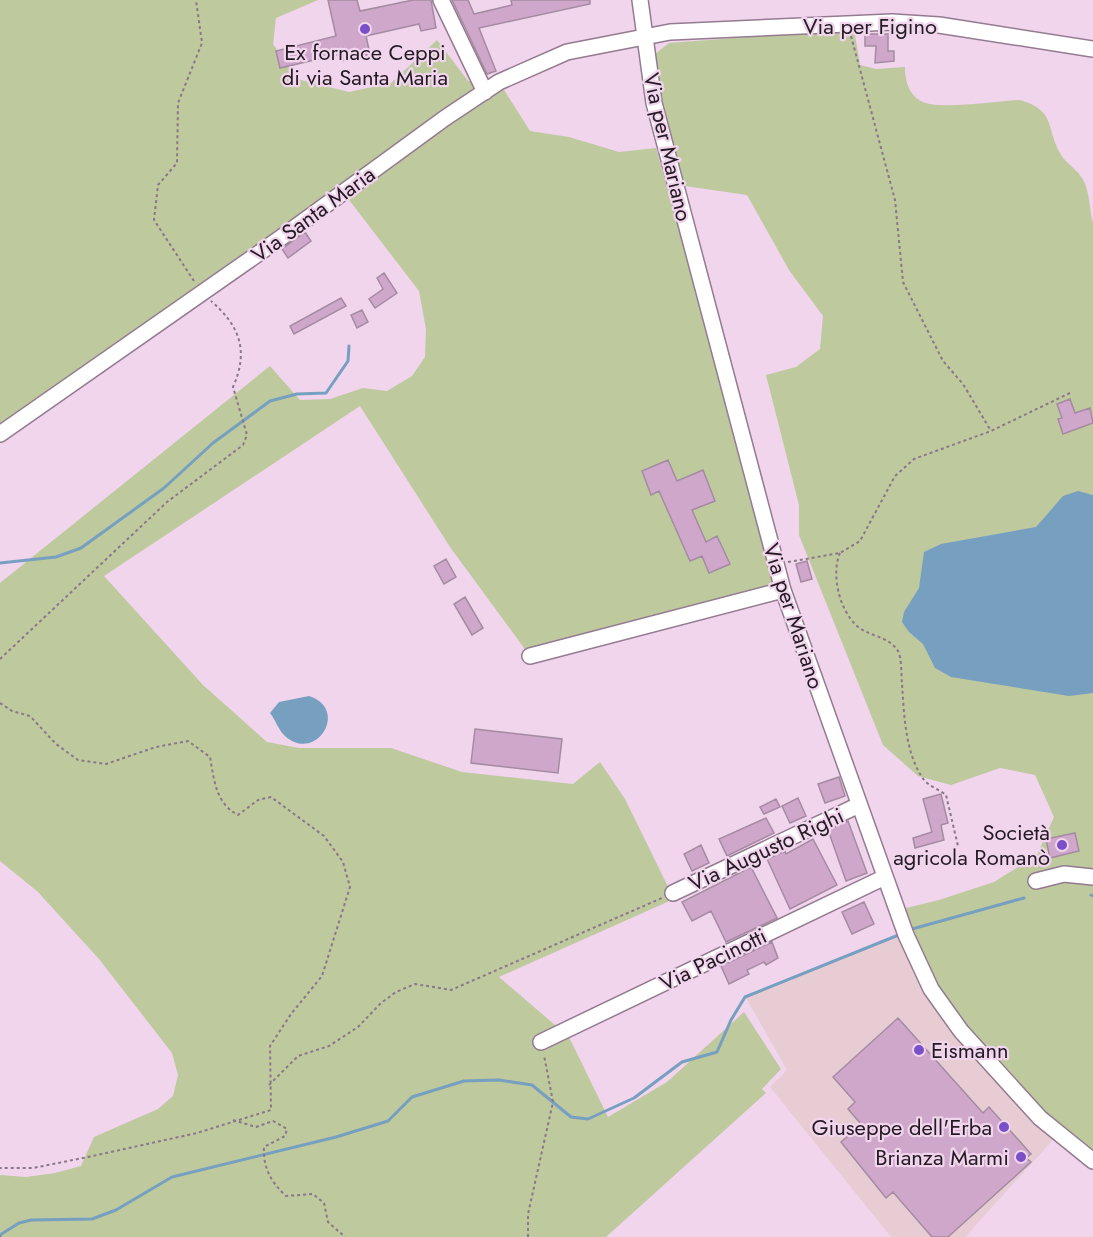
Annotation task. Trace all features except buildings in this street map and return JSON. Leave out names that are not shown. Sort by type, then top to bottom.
[{"type":"street","points":[[441,0],[485,92]]},
{"type":"street","name":"Via per Mariano","points":[[640,0],[654,103],[783,590],[906,935],[942,1006],[1040,1118],[1093,1161]]},
{"type":"street","name":"Via per Figino","points":[[645,37],[670,32],[849,23],[939,25],[1093,49]]},
{"type":"street","name":"Via Santa Maria","points":[[0,434],[202,294],[445,118],[499,82],[559,55],[645,37]]},
{"type":"street","points":[[530,656],[783,590]]},
{"type":"street","name":"Via Augusto Righi","points":[[673,893],[859,805]]},
{"type":"street","points":[[1036,880],[1065,874],[1093,877]]},
{"type":"street","name":"Via Pacinotti","points":[[541,1042],[885,877]]},
{"type":"path","points":[[0,659],[167,502],[243,445],[247,435],[233,387],[240,371],[242,348],[229,317],[202,294],[154,220],[158,185],[177,163],[178,103],[202,43],[196,0]]},
{"type":"path","points":[[849,23],[854,53],[895,200],[903,282],[932,342],[963,384],[991,431]]},
{"type":"path","points":[[777,564],[840,553],[860,541],[896,476],[914,459],[991,431],[1072,392]]},
{"type":"path","points":[[840,553],[835,565],[837,584],[856,626],[890,642],[899,653],[908,738],[915,764],[926,782],[946,795],[958,846]]},
{"type":"path","points":[[0,703],[12,711],[30,716],[56,744],[78,760],[106,764],[156,747],[188,741],[210,757],[216,787],[226,809],[238,815],[258,800],[271,797],[324,836],[343,862],[350,887],[322,976],[291,1014],[270,1046],[271,1110],[197,1133],[44,1166],[0,1168]]},
{"type":"path","points":[[269,1085],[298,1056],[329,1046],[348,1034],[396,992],[415,984],[451,990],[673,893]]},
{"type":"path","points":[[528,1237],[528,1214],[553,1102],[541,1042]]},
{"type":"path","points":[[233,1120],[255,1127],[273,1120],[287,1129],[285,1136],[264,1147],[264,1163],[275,1186],[286,1196],[313,1194],[324,1203],[328,1222],[345,1237]]},
{"type":"shaded area","points":[[901,935],[1022,1108],[1053,1140],[965,1237],[891,1237],[770,1087],[787,1070],[746,998]]},
{"type":"green space","points":[[0,0],[318,0],[276,18],[273,44],[297,79],[349,92],[391,83],[437,40],[468,81],[499,82],[530,131],[569,137],[619,152],[656,148],[779,591],[530,656],[450,547],[360,406],[104,576],[203,685],[267,742],[299,748],[391,748],[462,772],[573,784],[600,762],[625,799],[674,899],[499,977],[569,1037],[608,1117],[667,1082],[744,1012],[781,1069],[762,1089],[766,1093],[606,1237],[0,1237],[0,1175],[26,1177],[81,1166],[94,1137],[158,1109],[173,1096],[178,1075],[172,1053],[99,959],[38,892],[0,861],[0,583],[270,366],[300,400],[330,399],[363,388],[387,391],[412,376],[425,357],[426,329],[419,291],[343,192],[0,434]]},
{"type":"green space","points":[[854,29],[860,65],[876,69],[905,67],[909,88],[914,96],[923,102],[955,105],[1020,100],[1039,109],[1048,121],[1060,153],[1082,178],[1088,194],[1093,223],[1093,1155],[1041,1113],[945,1002],[902,909],[994,882],[1037,855],[1054,817],[1035,775],[1000,768],[951,785],[918,776],[883,745],[799,535],[799,505],[766,375],[796,367],[820,349],[823,316],[789,270],[747,195],[678,185],[658,105],[654,55],[669,43]]},
{"type":"water","points":[[1078,491],[1093,495],[1093,693],[1069,696],[951,677],[935,668],[923,644],[909,632],[902,622],[904,612],[919,588],[924,552],[941,544],[1036,527],[1063,496]]},
{"type":"water","points":[[309,696],[321,703],[327,712],[328,722],[317,739],[308,743],[297,743],[283,734],[270,713],[279,702]]},
{"type":"waterway","points":[[0,563],[56,557],[81,548],[164,488],[213,443],[270,401],[297,394],[326,393],[348,361],[349,346]]},
{"type":"waterway","points":[[912,929],[1024,898]]},
{"type":"waterway","points":[[0,1235],[19,1223],[31,1220],[92,1219],[116,1210],[172,1177],[336,1137],[388,1121],[412,1097],[464,1081],[499,1080],[532,1085],[571,1117],[588,1119],[634,1098],[682,1062],[717,1052],[731,1020],[745,997],[901,934]]},
{"type":"place","name":"Ex fornace Ceppi di via Santa Maria","points":[[365,29]]},
{"type":"place","name":"Società agricola Romanò","points":[[1062,845]]},
{"type":"place","name":"Eismann","points":[[919,1050]]},
{"type":"place","name":"Giuseppe dell'Erba","points":[[1004,1127]]},
{"type":"place","name":"Brianza Marmi","points":[[1021,1157]]}]
